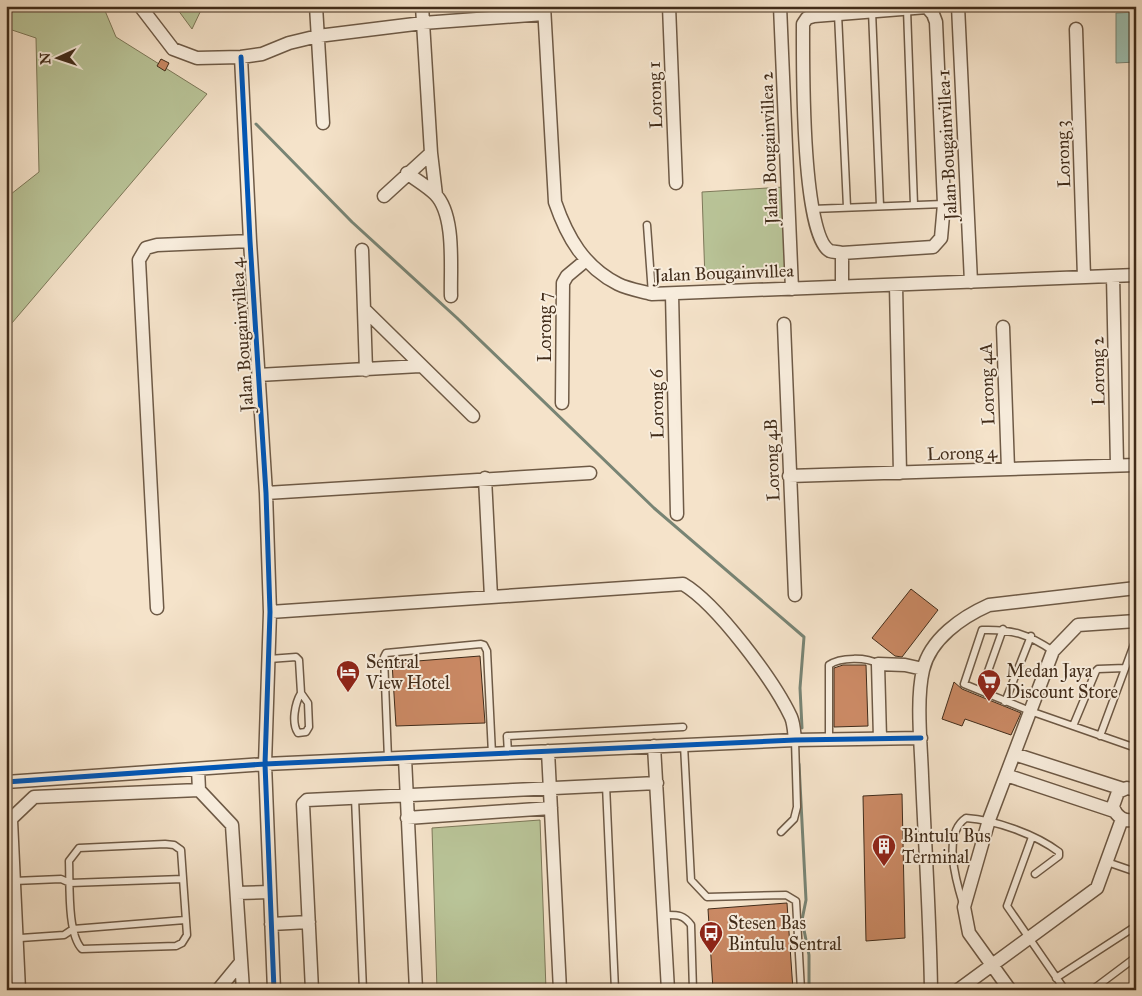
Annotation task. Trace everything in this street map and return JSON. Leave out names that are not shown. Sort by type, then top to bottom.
[{"type":"street","points":[[140,6],[173,49],[197,58],[242,57],[262,54],[289,43],[318,36],[544,10]]},
{"type":"street","points":[[316,6],[323,123]]},
{"type":"street","points":[[422,6],[431,153],[436,195]]},
{"type":"street","name":"Lorong 1","points":[[669,6],[676,183]]},
{"type":"street","name":"Jalan Bougainvillea 2","points":[[780,6],[792,289]]},
{"type":"street","name":"Jalan Bougainvillea 1","points":[[958,6],[971,282]]},
{"type":"street","points":[[926,7],[933,14],[936,22],[944,204],[941,238],[933,247],[830,251],[823,243],[811,209],[804,111],[803,24],[807,18],[814,16],[872,11],[926,7]]},
{"type":"street","name":"Jalan Bougainvillea","points":[[544,10],[555,202],[564,230],[585,261],[618,284],[652,294],[672,294],[1136,275]]},
{"type":"street","name":"Lorong 3","points":[[1076,29],[1084,277]]},
{"type":"street","name":"Jalan Bougainvillea 4","points":[[242,57],[250,241],[266,493],[270,612],[264,764],[274,990]]},
{"type":"street","points":[[940,104],[962,103]]},
{"type":"street","points":[[785,112],[804,111]]},
{"type":"street","points":[[384,196],[431,153]]},
{"type":"street","points":[[407,173],[436,195],[444,208],[448,223],[451,296]]},
{"type":"street","points":[[944,204],[967,203]]},
{"type":"street","points":[[788,210],[811,209]]},
{"type":"street","points":[[157,608],[139,260],[146,248],[157,244],[250,241]]},
{"type":"street","points":[[362,250],[366,370]]},
{"type":"street","points":[[842,252],[842,287]]},
{"type":"street","name":"Lorong 7","points":[[562,403],[563,283],[567,276],[585,261]]},
{"type":"street","name":"Lorong 2","points":[[1113,276],[1117,465]]},
{"type":"street","points":[[896,285],[900,473]]},
{"type":"street","name":"Lorong 6","points":[[672,294],[677,514]]},
{"type":"street","points":[[364,309],[473,416]]},
{"type":"street","name":"Lorong 4B","points":[[784,324],[795,595]]},
{"type":"street","name":"Lorong 4A","points":[[1003,327],[1008,469]]},
{"type":"street","points":[[258,375],[420,366]]},
{"type":"street","name":"Lorong 4","points":[[789,476],[1136,465]]},
{"type":"street","points":[[266,493],[484,478],[590,473]]},
{"type":"street","points":[[484,478],[491,597]]},
{"type":"street","points":[[270,612],[683,584],[696,592],[709,604],[762,670],[790,716],[795,740]]},
{"type":"street","points":[[931,990],[921,738],[923,669],[929,654],[946,632],[968,614],[989,605],[1136,588]]},
{"type":"street","points":[[1010,990],[969,933],[964,907],[989,820],[1053,651],[1078,625],[1136,621]]},
{"type":"street","points":[[880,738],[878,664],[905,665],[923,669]]},
{"type":"street","points":[[6,782],[264,764],[795,740],[921,738]]},
{"type":"street","points":[[654,746],[668,990]]},
{"type":"street","points":[[548,751],[560,990]]},
{"type":"street","points":[[1014,754],[1132,787]]},
{"type":"street","points":[[405,758],[416,990]]},
{"type":"street","points":[[198,769],[199,790],[232,825],[243,990]]},
{"type":"street","points":[[1006,775],[1118,815],[1136,819]]},
{"type":"street","points":[[312,990],[303,804],[307,800],[657,783]]},
{"type":"street","points":[[958,990],[1097,888],[1107,862],[1118,815],[1113,801],[1132,787]]},
{"type":"street","points":[[18,990],[11,939],[14,881],[11,820],[34,797],[199,790]]},
{"type":"street","points":[[408,818],[551,808]]},
{"type":"street","points":[[237,893],[270,892]]},
{"type":"street","points":[[271,924],[309,922]]},
{"type":"street","points":[[218,990],[241,962]]},
{"type":"lane","points":[[907,9],[914,205]]},
{"type":"lane","points":[[872,11],[880,206]]},
{"type":"lane","points":[[838,14],[847,208]]},
{"type":"lane","points":[[811,209],[944,204]]},
{"type":"lane","points":[[647,225],[652,294]]},
{"type":"lane","points":[[1053,651],[1031,636],[1003,629],[982,630],[964,684],[1005,702],[1136,748]]},
{"type":"lane","points":[[981,691],[1003,629]]},
{"type":"lane","points":[[1005,702],[1031,636]]},
{"type":"lane","points":[[1100,736],[1136,639]]},
{"type":"lane","points":[[388,759],[384,657],[386,653],[480,644],[484,645],[487,652],[492,754]]},
{"type":"lane","points":[[268,659],[296,657],[299,660],[301,693],[308,703],[309,727],[306,732],[298,732],[295,726],[295,703],[301,693]]},
{"type":"lane","points":[[829,739],[829,665],[840,660],[872,660],[878,664]]},
{"type":"lane","points":[[1074,726],[1098,669],[1125,668]]},
{"type":"lane","points":[[508,753],[507,736],[684,727]]},
{"type":"lane","points":[[781,832],[794,819],[797,807],[795,740]]},
{"type":"lane","points":[[684,745],[691,880],[707,897],[786,895],[796,901],[801,990]]},
{"type":"lane","points":[[606,786],[615,990]]},
{"type":"lane","points":[[355,798],[363,990]]},
{"type":"lane","points":[[964,907],[954,873],[954,832],[960,822],[966,818],[989,820],[1050,844],[1060,854],[1035,874]]},
{"type":"lane","points":[[1032,837],[1007,906],[1028,940],[1065,990]]},
{"type":"lane","points":[[174,845],[181,850],[187,935],[182,943],[176,946],[82,949],[76,943],[73,929],[70,883],[69,861],[79,848],[174,845]]},
{"type":"lane","points":[[1107,862],[1136,872]]},
{"type":"lane","points":[[14,881],[61,879],[70,883],[183,878]]},
{"type":"lane","points":[[664,915],[680,915],[686,918],[691,925],[693,990]]},
{"type":"lane","points":[[11,939],[64,935],[73,929],[185,920]]},
{"type":"lane","points":[[1056,978],[1136,926]]},
{"type":"lane","points":[[1092,990],[1136,958]]},
{"type":"shaded area","points":[[6,6],[103,6],[116,37],[207,94],[6,330],[6,198],[39,172],[36,38],[6,28]]},
{"type":"shaded area","points":[[175,6],[203,6],[192,29]]},
{"type":"shaded area","points":[[1136,12],[1136,62],[1116,63],[1116,13]]},
{"type":"shaded area","points":[[784,187],[788,275],[705,280],[702,192]]},
{"type":"shaded area","points":[[540,820],[546,990],[437,990],[432,828]]},
{"type":"building","points":[[161,59],[169,63],[165,71],[157,66]]},
{"type":"building","points":[[911,589],[938,610],[902,657],[895,656],[872,638]]},
{"type":"building","points":[[480,656],[485,723],[396,726],[392,663]]},
{"type":"building","points":[[843,665],[866,665],[868,726],[834,727],[834,668]]},
{"type":"building","points":[[954,682],[962,689],[1021,713],[1011,735],[965,719],[962,726],[942,719]]},
{"type":"building","name":"Bintulu Bus Terminal","points":[[902,794],[905,938],[866,941],[863,796]]},
{"type":"building","points":[[787,903],[793,990],[713,990],[708,909]]},
{"type":"waterway","points":[[256,124],[352,222],[457,318],[654,508],[804,637],[800,688],[802,728]]},
{"type":"waterway","points":[[799,764],[806,900],[802,920],[809,955],[809,990]]},
{"type":"cycle path","points":[[241,57],[250,241],[266,493],[270,612],[265,764],[274,990]]},
{"type":"cycle path","points":[[6,782],[265,764],[795,740],[921,738]]},
{"type":"place","name":"Sentral View Hotel","points":[[348,693]]},
{"type":"place","name":"Medan Jaya Discount Store","points":[[989,702]]},
{"type":"place","name":"Bintulu Bus Terminal","points":[[884,867]]},
{"type":"place","name":"Stesen Bas Bintulu Sentral","points":[[711,954]]}]
